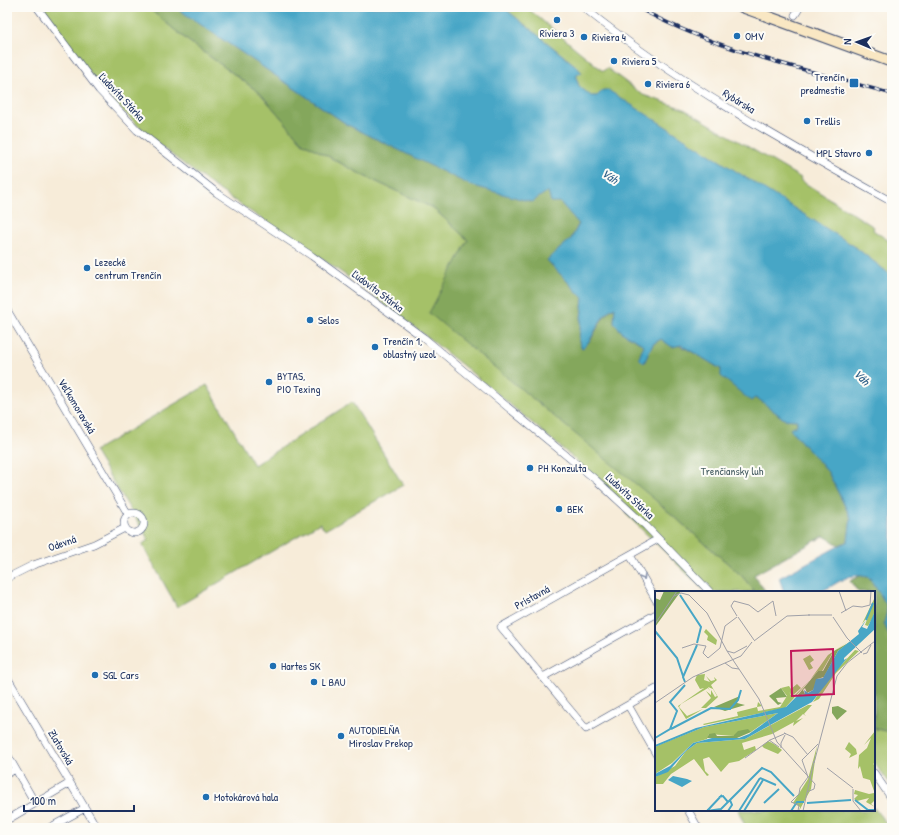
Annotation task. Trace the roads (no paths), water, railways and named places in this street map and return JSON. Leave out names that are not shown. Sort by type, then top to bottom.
[{"type":"main road","points":[[742,7],[892,62]]},
{"type":"street","name":"Ľudovíta Stárka","points":[[37,7],[99,90],[137,130],[217,193],[312,256],[424,338],[596,480],[658,539],[709,591]]},
{"type":"street","name":"Rybárska","points":[[583,7],[627,42],[704,92],[757,125],[892,202]]},
{"type":"street","points":[[795,15],[800,7]]},
{"type":"street","name":"Veľkomoravská","points":[[7,310],[128,514]]},
{"type":"street","points":[[135,513],[140,515],[144,521],[143,527],[136,533],[130,533],[125,528],[123,522],[128,514],[135,513]]},
{"type":"street","name":"Odevná","points":[[7,578],[33,565],[94,544],[125,528]]},
{"type":"street","name":"Prístavná","points":[[655,690],[586,729],[501,627],[658,539]]},
{"type":"street","points":[[630,555],[655,598]]},
{"type":"street","points":[[543,677],[655,615]]},
{"type":"street","name":"Zlatovská","points":[[7,677],[97,828]]},
{"type":"street","points":[[628,705],[655,752]]},
{"type":"street","points":[[7,754],[35,803]]},
{"type":"street","points":[[7,774],[16,769]]},
{"type":"street","points":[[875,774],[892,799]]},
{"type":"street","points":[[7,820],[70,782]]},
{"type":"street","points":[[50,828],[85,808]]},
{"type":"street","points":[[689,811],[698,828]]},
{"type":"water","name":"Váh","points":[[175,7],[503,7],[576,66],[582,73],[578,74],[576,77],[579,86],[591,96],[597,96],[603,90],[608,90],[854,246],[892,276],[892,642],[884,623],[887,612],[886,604],[870,578],[862,576],[849,577],[821,591],[784,591],[779,578],[848,541],[851,518],[828,472],[790,429],[797,425],[797,420],[784,419],[756,397],[751,401],[721,376],[721,369],[681,345],[672,347],[661,339],[653,344],[644,363],[639,358],[644,345],[623,333],[614,323],[615,307],[609,310],[601,320],[591,339],[582,349],[579,341],[583,298],[547,260],[571,239],[579,224],[560,202],[551,202],[548,191],[532,202],[470,185],[348,125]]},
{"type":"railway","points":[[637,7],[698,36],[729,47],[762,58],[892,94]]},
{"type":"place","name":"Riviera 3","points":[[557,20]]},
{"type":"place","name":"OMV","points":[[737,36]]},
{"type":"place","name":"Riviera 4","points":[[584,37]]},
{"type":"place","name":"Riviera 5","points":[[614,61]]},
{"type":"place","name":"Trenčín predmestie","points":[[854,83]]},
{"type":"place","name":"Riviera 6","points":[[648,84]]},
{"type":"place","name":"Trellis","points":[[807,121]]},
{"type":"place","name":"MPL Stavro","points":[[869,153]]},
{"type":"place","name":"Lezecké centrum Trenčín","points":[[87,268]]},
{"type":"place","name":"Selos","points":[[310,320]]},
{"type":"place","name":"Trenčín 1, oblastný uzol","points":[[375,347]]},
{"type":"place","name":"BYTAS, PIO Texing","points":[[269,382]]},
{"type":"place","name":"PH Konzulta","points":[[530,468]]},
{"type":"place","name":"BEK","points":[[559,509]]},
{"type":"place","name":"Hartes SK","points":[[273,666]]},
{"type":"place","name":"SGL Cars","points":[[95,675]]},
{"type":"place","name":"L BAU","points":[[314,682]]},
{"type":"place","name":"AUTODIELŇA Miroslav Prekop","points":[[341,736]]},
{"type":"place","name":"Motokárová hala","points":[[206,797]]},
{"type":"park label","name":"Trenčiansky luh","points":[[732,471]]}]
